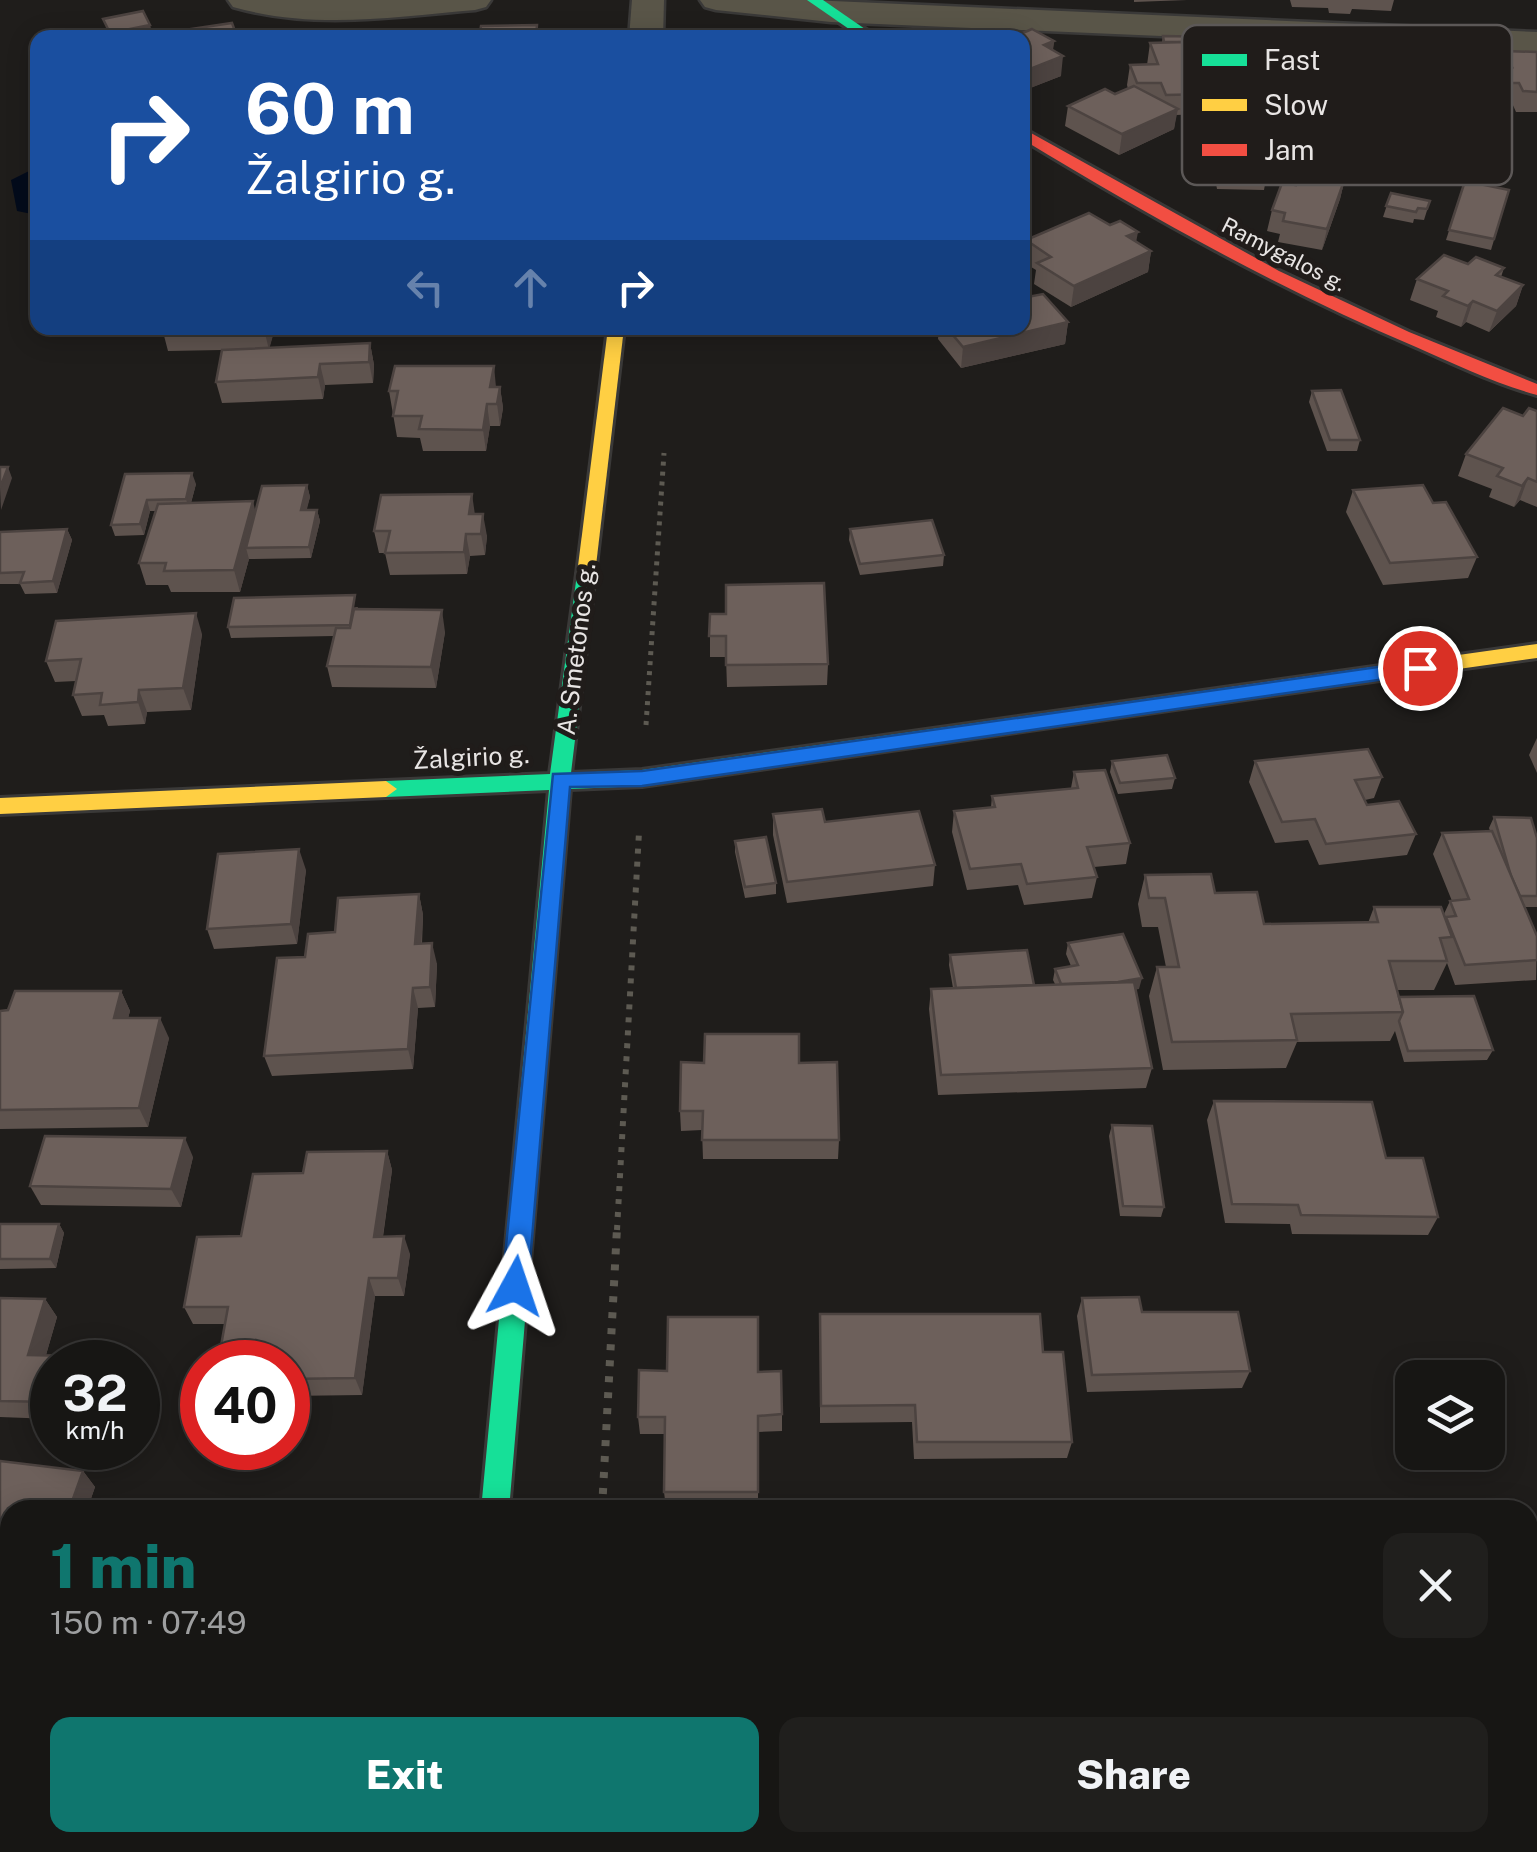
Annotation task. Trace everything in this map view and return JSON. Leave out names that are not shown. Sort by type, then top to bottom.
[{"type":"street","points":[[244,0],[261,6],[325,10],[476,0]]},
{"type":"street","points":[[646,30],[648,0]]},
{"type":"street","points":[[716,0],[1200,25]]},
{"type":"street","points":[[823,6],[860,30]]},
{"type":"street","points":[[1512,41],[1537,42]]},
{"type":"street","name":"Ramygalos g.","points":[[1030,137],[1256,271],[1450,360],[1537,390]]},
{"type":"street","name":"A. Smetonos g.","points":[[496,1500],[560,780],[615,335]]},
{"type":"street","name":"Žalgirio g.","points":[[0,806],[642,778],[1537,652]]},
{"type":"path","points":[[603,1500],[664,445]]},
{"type":"water","points":[[30,170],[30,214],[17,211],[11,180]]},
{"type":"building","points":[[143,11],[150,25],[108,30],[103,19]]},
{"type":"building","points":[[232,23],[235,30],[191,30]]},
{"type":"building","points":[[537,25],[537,30],[480,30],[481,26]]},
{"type":"building","points":[[1030,30],[1054,41],[1044,45],[1063,56],[1030,69]]},
{"type":"building","points":[[1163,36],[1182,36],[1182,42],[1164,42]]},
{"type":"building","points":[[1182,42],[1182,95],[1166,95],[1161,83],[1137,83],[1130,65],[1158,64],[1150,43]]},
{"type":"building","points":[[1512,51],[1537,52],[1537,92],[1523,91],[1519,83],[1512,83]]},
{"type":"building","points":[[1134,86],[1178,109],[1122,134],[1068,106],[1105,89],[1115,94]]},
{"type":"building","points":[[1281,185],[1343,185],[1327,229],[1283,221],[1285,213],[1272,210]]},
{"type":"building","points":[[1464,185],[1509,190],[1494,239],[1449,230]]},
{"type":"building","points":[[1391,193],[1430,201],[1427,209],[1418,208],[1416,212],[1386,206]]},
{"type":"building","points":[[1089,213],[1110,225],[1120,221],[1138,232],[1127,236],[1151,251],[1074,286],[1037,263],[1051,257],[1030,243],[1030,238]]},
{"type":"building","points":[[1444,255],[1468,264],[1476,257],[1504,268],[1496,275],[1523,285],[1497,311],[1473,301],[1468,306],[1443,296],[1448,291],[1417,279]]},
{"type":"building","points":[[1043,294],[1068,322],[1030,331],[1030,296]]},
{"type":"building","points":[[953,335],[1013,335],[963,347]]},
{"type":"building","points":[[370,343],[369,362],[320,364],[318,377],[216,382],[222,350]]},
{"type":"building","points":[[395,366],[494,366],[490,387],[500,387],[497,404],[487,404],[483,430],[419,429],[422,416],[393,416],[398,391],[389,391]]},
{"type":"building","points":[[1341,390],[1360,440],[1330,440],[1312,391]]},
{"type":"building","points":[[1503,408],[1523,416],[1529,408],[1537,411],[1537,482],[1528,478],[1522,486],[1497,476],[1503,468],[1466,454]]},
{"type":"building","points":[[0,467],[8,467],[0,488]]},
{"type":"building","points":[[192,473],[186,499],[147,500],[140,524],[111,525],[125,474]]},
{"type":"building","points":[[307,485],[301,510],[317,510],[309,547],[246,548],[262,486]]},
{"type":"building","points":[[1423,485],[1433,503],[1446,502],[1477,557],[1390,563],[1353,490]]},
{"type":"building","points":[[472,494],[469,514],[483,514],[481,534],[466,534],[464,552],[385,553],[390,531],[374,531],[381,495]]},
{"type":"building","points":[[253,501],[234,570],[164,571],[166,563],[139,563],[158,504]]},
{"type":"building","points":[[932,520],[944,555],[860,564],[850,529]]},
{"type":"building","points":[[67,529],[53,581],[20,583],[24,572],[0,573],[0,532]]},
{"type":"building","points":[[824,583],[828,664],[726,665],[726,636],[709,636],[710,614],[726,614],[726,585]]},
{"type":"building","points":[[355,595],[350,625],[228,627],[234,598]]},
{"type":"building","points":[[354,609],[442,610],[431,667],[327,666],[336,628],[350,628]]},
{"type":"building","points":[[196,613],[183,688],[139,690],[138,702],[100,705],[102,693],[73,695],[81,659],[46,661],[56,621]]},
{"type":"building","points":[[1368,749],[1382,777],[1355,780],[1367,805],[1399,801],[1416,834],[1326,844],[1315,819],[1282,822],[1255,761]]},
{"type":"building","points":[[1167,755],[1175,778],[1120,783],[1112,761]]},
{"type":"building","points":[[1105,770],[1130,843],[1087,847],[1097,877],[1027,884],[1021,864],[970,869],[954,811],[995,807],[992,796],[1078,788],[1074,772]]},
{"type":"building","points":[[822,809],[825,822],[919,811],[935,865],[787,882],[773,814]]},
{"type":"building","points":[[1494,817],[1531,818],[1537,838],[1537,896],[1520,896]]},
{"type":"building","points":[[1492,831],[1537,936],[1537,960],[1465,965],[1446,917],[1456,916],[1450,901],[1469,899],[1442,833]]},
{"type":"building","points":[[766,837],[776,883],[745,887],[735,841]]},
{"type":"building","points":[[299,849],[291,924],[207,929],[218,854]]},
{"type":"building","points":[[1211,874],[1215,893],[1257,892],[1264,924],[1378,922],[1374,907],[1441,907],[1452,937],[1440,938],[1447,961],[1389,961],[1403,1012],[1291,1014],[1297,1040],[1172,1042],[1157,967],[1179,967],[1165,898],[1149,898],[1145,875]]},
{"type":"building","points":[[419,894],[415,944],[432,943],[430,987],[413,988],[408,1049],[264,1056],[277,958],[305,957],[308,934],[335,932],[338,898]]},
{"type":"building","points":[[1123,934],[1142,978],[1061,984],[1055,969],[1078,965],[1068,943]]},
{"type":"building","points":[[1027,950],[1034,985],[956,988],[950,955]]},
{"type":"building","points":[[1134,982],[1152,1068],[941,1075],[931,989]]},
{"type":"building","points":[[15,991],[121,991],[114,1018],[160,1018],[139,1108],[0,1110],[0,1011],[8,1010]]},
{"type":"building","points":[[1474,996],[1493,1050],[1408,1051],[1399,1021],[1403,1012],[1399,997]]},
{"type":"building","points":[[705,1034],[799,1034],[799,1063],[837,1062],[839,1140],[702,1140],[703,1111],[680,1111],[681,1062],[704,1063]]},
{"type":"building","points":[[1214,1101],[1372,1102],[1386,1158],[1423,1158],[1438,1217],[1301,1215],[1298,1205],[1232,1204]]},
{"type":"building","points":[[1112,1125],[1152,1126],[1164,1207],[1123,1206]]},
{"type":"building","points":[[45,1136],[185,1138],[171,1189],[30,1186]]},
{"type":"building","points":[[387,1151],[374,1237],[404,1236],[398,1278],[369,1278],[355,1378],[310,1379],[310,1340],[222,1340],[228,1307],[184,1307],[197,1237],[241,1236],[253,1174],[303,1173],[307,1152]]},
{"type":"building","points":[[0,1224],[59,1224],[50,1259],[0,1259]]},
{"type":"building","points":[[1139,1297],[1142,1312],[1238,1312],[1250,1371],[1092,1375],[1082,1298]]},
{"type":"building","points":[[0,1298],[45,1299],[30,1340],[30,1402],[0,1401]]},
{"type":"building","points":[[820,1314],[1040,1314],[1043,1352],[1063,1352],[1072,1442],[917,1442],[915,1405],[821,1406]]},
{"type":"building","points":[[668,1317],[758,1317],[758,1372],[781,1371],[782,1414],[758,1416],[758,1492],[664,1492],[665,1417],[638,1417],[639,1370],[667,1371]]},
{"type":"building","points":[[0,1461],[30,1465],[30,1470],[83,1471],[73,1500],[0,1500]]},
{"type":"traffic: fast","points":[[814,0],[860,30]]},
{"type":"traffic: fast","points":[[496,1500],[560,780],[586,574]]},
{"type":"traffic: fast","points":[[386,789],[642,778],[1231,694]]},
{"type":"traffic: slow","points":[[586,574],[615,335]]},
{"type":"traffic: slow","points":[[1231,694],[1537,651]]},
{"type":"traffic: slow","points":[[0,806],[386,789]]},
{"type":"traffic: jam","points":[[1030,137],[1146,206],[1273,274],[1403,336],[1537,390]]},
{"type":"route","points":[[515,1286],[560,780],[642,778],[1420,668]]}]
